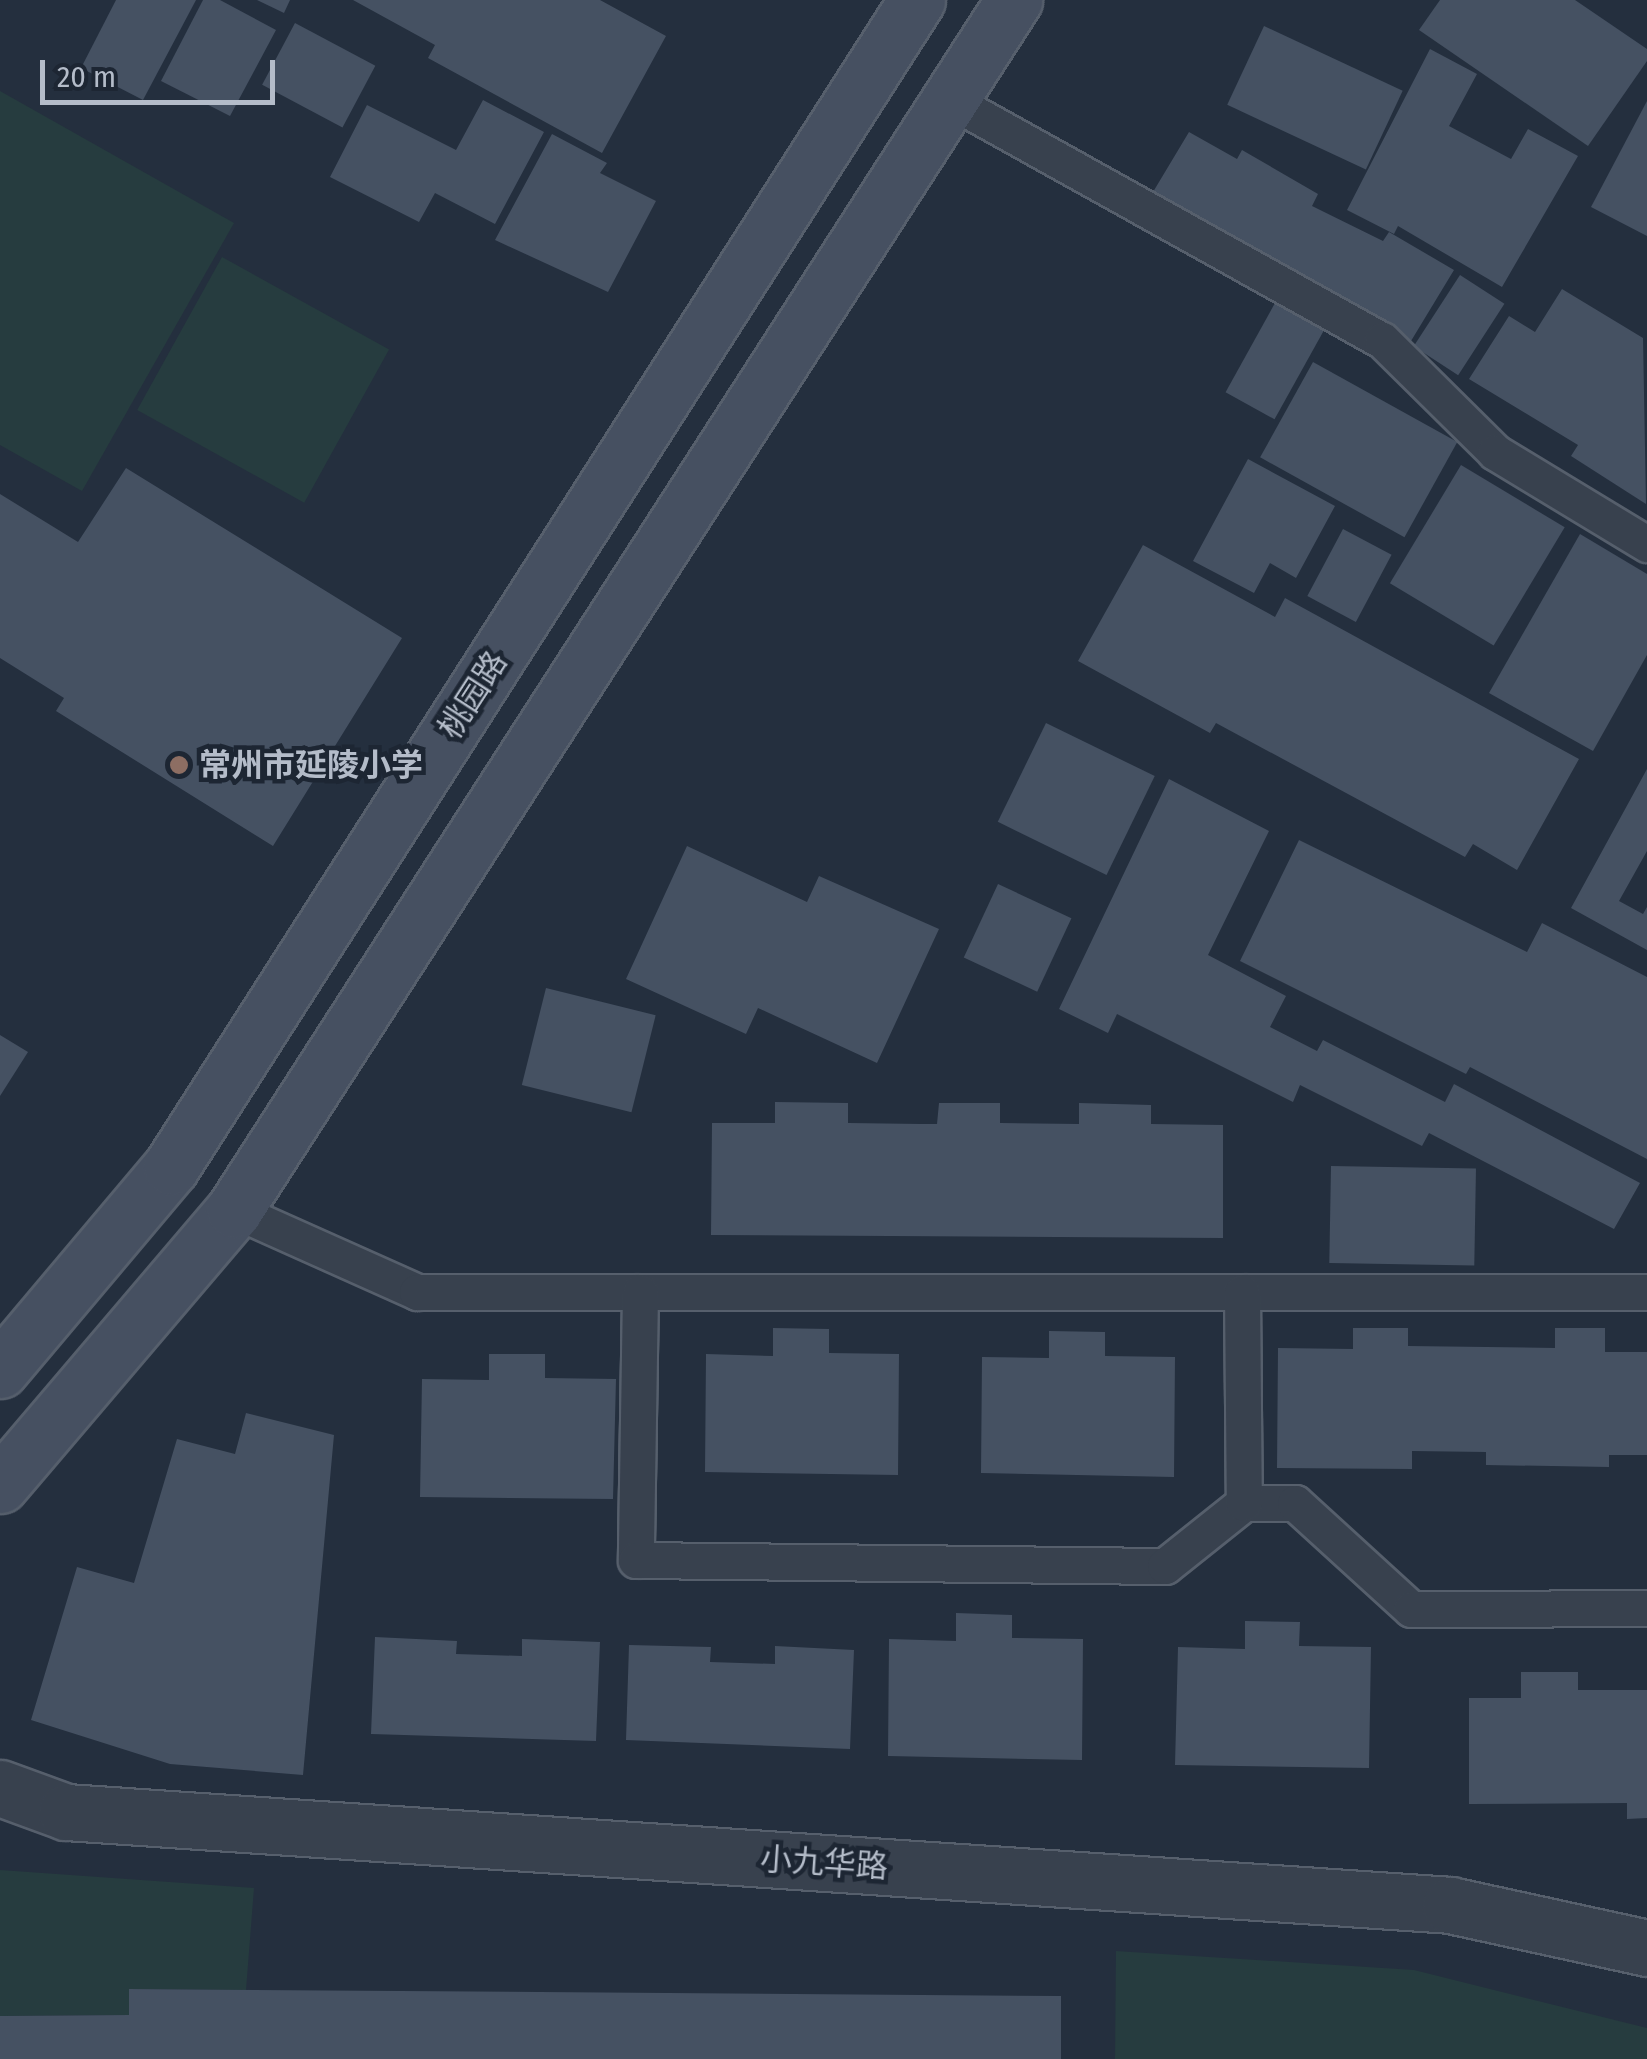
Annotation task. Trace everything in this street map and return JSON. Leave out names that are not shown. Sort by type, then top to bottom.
[{"type":"main road","name":"桃园路","points":[[0,1370],[171,1167],[917,0]]},
{"type":"main road","points":[[0,1486],[234,1210],[1014,0]]},
{"type":"street","name":"小九华路","points":[[0,1788],[66,1812],[1450,1905],[1647,1948]]},
{"type":"lane","points":[[950,100],[1382,340],[1495,452],[1647,544]]},
{"type":"lane","points":[[234,1210],[417,1292],[1647,1292]]},
{"type":"lane","points":[[640,1292],[636,1560],[1165,1566],[1244,1503],[1295,1503],[1411,1609],[1647,1608]]},
{"type":"lane","points":[[1242,1292],[1244,1503]]},
{"type":"green space","points":[[0,91],[234,223],[82,491],[0,445]]},
{"type":"green space","points":[[222,257],[389,350],[304,503],[137,410]]},
{"type":"green space","points":[[0,1870],[254,1888],[246,1990],[129,1989],[129,2015],[0,2016]]},
{"type":"green space","points":[[1116,1951],[1414,1970],[1647,2028],[1647,2059],[1115,2059]]},
{"type":"building","points":[[116,0],[196,0],[143,100],[81,68]]},
{"type":"building","points":[[203,0],[220,0],[276,30],[230,116],[161,81]]},
{"type":"building","points":[[257,0],[290,0],[284,13]]},
{"type":"building","points":[[353,0],[600,0],[666,36],[602,153],[428,58],[435,45]]},
{"type":"building","points":[[1440,0],[1575,0],[1647,49],[1647,61],[1588,146],[1419,30]]},
{"type":"building","points":[[295,23],[375,66],[342,128],[262,85]]},
{"type":"building","points":[[1264,26],[1403,91],[1366,170],[1227,105]]},
{"type":"building","points":[[1430,49],[1477,74],[1449,126],[1511,159],[1528,129],[1578,156],[1502,287],[1398,226],[1394,234],[1347,210]]},
{"type":"building","points":[[483,100],[544,132],[495,224],[435,193],[419,222],[330,177],[367,105],[456,150]]},
{"type":"building","points":[[1647,101],[1647,236],[1591,207]]},
{"type":"building","points":[[1189,132],[1237,159],[1242,150],[1318,194],[1312,206],[1383,241],[1389,232],[1454,270],[1411,341],[1150,197]]},
{"type":"building","points":[[552,134],[607,163],[600,173],[656,201],[608,292],[495,240]]},
{"type":"building","points":[[1460,275],[1504,304],[1458,375],[1414,346]]},
{"type":"building","points":[[1562,289],[1643,338],[1646,504],[1571,456],[1578,445],[1469,379],[1509,316],[1535,332]]},
{"type":"building","points":[[1275,303],[1324,330],[1275,419],[1226,392]]},
{"type":"building","points":[[1313,362],[1457,442],[1404,537],[1260,457]]},
{"type":"building","points":[[1248,459],[1335,506],[1296,578],[1270,563],[1254,593],[1193,561]]},
{"type":"building","points":[[1461,465],[1565,527],[1494,646],[1390,583]]},
{"type":"building","points":[[126,468],[402,638],[273,846],[56,711],[64,698],[0,658],[0,494],[78,542]]},
{"type":"building","points":[[1343,529],[1392,555],[1356,622],[1307,596]]},
{"type":"building","points":[[1580,534],[1647,574],[1647,655],[1593,751],[1489,693]]},
{"type":"building","points":[[1143,545],[1275,617],[1285,598],[1579,759],[1517,870],[1473,844],[1465,857],[1216,723],[1210,733],[1078,661]]},
{"type":"building","points":[[1046,723],[1155,776],[1107,875],[998,822]]},
{"type":"building","points":[[1647,769],[1647,851],[1619,901],[1643,914],[1647,907],[1647,950],[1571,908]]},
{"type":"building","points":[[1169,779],[1269,831],[1208,955],[1286,996],[1270,1027],[1317,1051],[1323,1040],[1445,1102],[1454,1084],[1640,1183],[1614,1229],[1429,1133],[1422,1146],[1300,1085],[1293,1102],[1117,1014],[1108,1033],[1059,1009]]},
{"type":"building","points":[[1299,840],[1527,952],[1542,923],[1647,977],[1647,1159],[1470,1067],[1466,1074],[1240,961]]},
{"type":"building","points":[[687,846],[807,902],[819,876],[939,929],[877,1063],[758,1008],[746,1034],[626,979]]},
{"type":"building","points":[[998,884],[1071,918],[1037,992],[964,957]]},
{"type":"building","points":[[546,988],[656,1015],[631,1112],[522,1085]]},
{"type":"building","points":[[0,1035],[28,1052],[0,1096]]},
{"type":"building","points":[[775,1102],[848,1103],[848,1123],[937,1124],[939,1103],[1000,1103],[1000,1123],[1079,1124],[1079,1103],[1151,1105],[1151,1124],[1223,1125],[1223,1238],[711,1235],[712,1123],[775,1123]]},
{"type":"building","points":[[1331,1166],[1476,1169],[1474,1266],[1329,1263]]},
{"type":"building","points":[[773,1328],[829,1329],[829,1353],[899,1354],[898,1475],[705,1472],[706,1354],[773,1356]]},
{"type":"building","points":[[1353,1328],[1408,1328],[1408,1346],[1555,1348],[1555,1328],[1605,1328],[1605,1352],[1647,1352],[1647,1455],[1609,1455],[1609,1467],[1486,1465],[1486,1452],[1412,1451],[1412,1469],[1277,1468],[1278,1348],[1353,1349]]},
{"type":"building","points":[[1049,1331],[1105,1332],[1105,1356],[1175,1357],[1174,1477],[981,1473],[982,1357],[1049,1358]]},
{"type":"building","points":[[489,1354],[545,1354],[545,1378],[616,1379],[613,1499],[420,1497],[422,1379],[489,1380]]},
{"type":"building","points":[[246,1413],[334,1435],[303,1775],[170,1764],[31,1720],[77,1567],[134,1583],[177,1439],[235,1454]]},
{"type":"building","points":[[956,1613],[1012,1615],[1012,1638],[1083,1639],[1082,1760],[888,1756],[889,1639],[956,1641]]},
{"type":"building","points":[[1245,1621],[1300,1622],[1299,1646],[1371,1647],[1369,1768],[1175,1765],[1178,1647],[1245,1649]]},
{"type":"building","points":[[375,1637],[457,1641],[456,1654],[522,1656],[522,1639],[600,1642],[596,1741],[371,1734]]},
{"type":"building","points":[[629,1645],[711,1647],[710,1662],[775,1664],[775,1646],[854,1650],[850,1749],[626,1740]]},
{"type":"building","points":[[1521,1672],[1578,1672],[1578,1690],[1647,1690],[1647,1818],[1627,1819],[1627,1803],[1469,1804],[1469,1698],[1521,1698]]},
{"type":"building","points":[[129,1989],[1061,1996],[1061,2059],[0,2059],[0,2016],[129,2015]]},
{"type":"place","name":"常州市延陵小学","points":[[179,765]]}]
